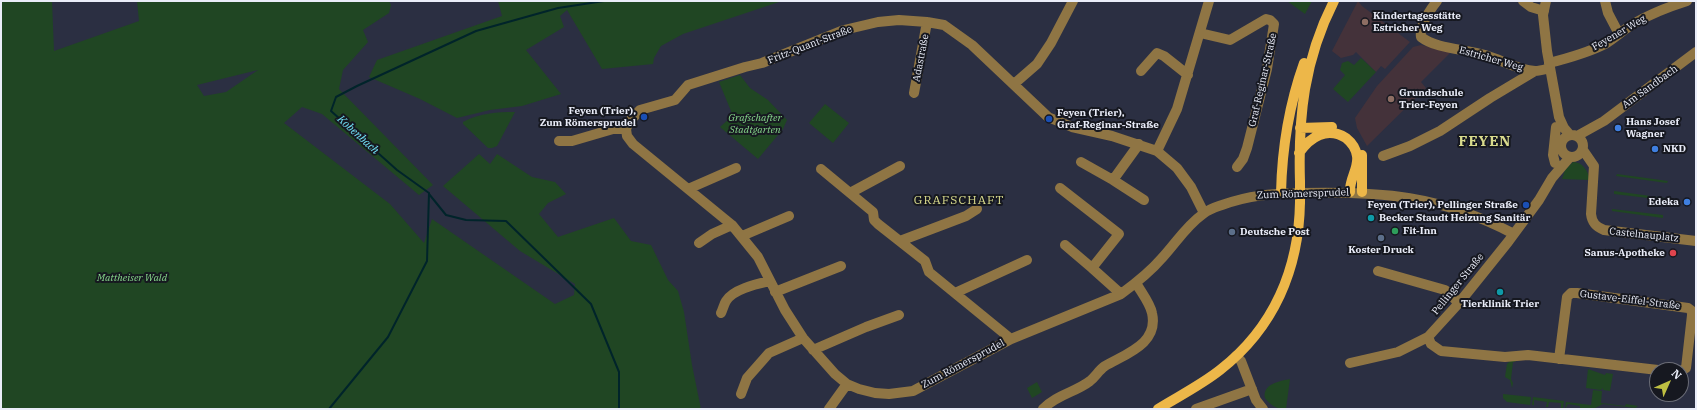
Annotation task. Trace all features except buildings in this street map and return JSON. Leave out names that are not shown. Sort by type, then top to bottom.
[{"type":"main road","points":[[1281,193],[1283,147],[1292,98],[1309,49],[1318,35],[1334,1]]},
{"type":"main road","points":[[1158,409],[1208,379],[1236,356],[1256,336],[1268,319],[1286,281],[1297,241],[1300,202],[1300,128],[1304,88],[1318,35]]},
{"type":"main road","points":[[1300,128],[1337,127],[1345,130],[1357,140],[1360,145],[1363,159],[1362,192]]},
{"type":"main road","points":[[1299,153],[1310,140],[1321,134],[1334,132],[1348,140],[1356,150],[1357,156],[1357,165],[1350,187],[1350,192]]},
{"type":"street","points":[[1014,84],[1037,64],[1052,43],[1073,1]]},
{"type":"street","points":[[1157,151],[1177,109],[1209,1]]},
{"type":"street","name":"Estricher Weg","points":[[1437,1],[1422,27],[1420,33],[1421,37],[1434,44],[1485,55],[1513,66],[1535,71],[1550,65]]},
{"type":"street","points":[[1524,1],[1531,7],[1544,12]]},
{"type":"street","name":"Pellinger Straße","points":[[1546,1],[1544,12],[1544,32],[1557,108],[1562,125],[1573,146]]},
{"type":"street","points":[[1605,1],[1608,13],[1619,34]]},
{"type":"street","name":"Feyener Weg","points":[[1550,65],[1605,44],[1632,25],[1658,11],[1687,1]]},
{"type":"street","name":"Fritz-Quant-Straße","points":[[626,129],[629,122],[640,110],[675,100],[688,86],[745,67],[762,64],[844,30],[878,22],[899,20],[928,22],[944,25],[972,45],[1048,117],[1072,127],[1112,136],[1157,151],[1177,168],[1191,187],[1204,213]]},
{"type":"street","name":"Graf-Reginar-Straße","points":[[1200,33],[1230,40],[1266,20],[1270,20],[1274,24],[1267,68],[1243,159],[1237,167]]},
{"type":"street","name":"Adastraße","points":[[914,93],[928,22]]},
{"type":"street","name":"Am Sandbach","points":[[1573,146],[1696,52]]},
{"type":"street","points":[[1141,71],[1157,53],[1164,56],[1188,75]]},
{"type":"street","points":[[1513,66],[1517,75],[1517,82]]},
{"type":"street","points":[[1383,156],[1410,146],[1440,131],[1490,98],[1535,71]]},
{"type":"street","name":"Pellinger Straße","points":[[1552,178],[1555,163],[1553,155],[1557,108]]},
{"type":"street","name":"Pellinger Straße","points":[[1556,127],[1573,146]]},
{"type":"street","points":[[559,141],[572,141],[613,129],[626,129]]},
{"type":"street","name":"Zum Römersprudel","points":[[626,129],[627,136],[633,144],[732,225],[742,236],[758,257],[775,292],[803,338],[835,374],[847,384],[875,393],[889,394],[913,391],[1011,339],[1121,294],[1136,283],[1162,259],[1188,227],[1204,213],[1242,198],[1281,193],[1350,192],[1412,198],[1442,204],[1498,225],[1514,234]]},
{"type":"street","points":[[1113,180],[1139,144]]},
{"type":"street","name":"Pellinger Straße","points":[[1555,163],[1573,146]]},
{"type":"street","name":"Pellinger Straße","points":[[1350,363],[1398,352],[1428,337],[1459,303],[1540,200],[1552,178],[1573,146]]},
{"type":"street","name":"Castelnauplatz","points":[[1573,146],[1594,176],[1591,214],[1593,222],[1599,228],[1604,230],[1696,240]]},
{"type":"street","points":[[1081,162],[1144,200]]},
{"type":"street","points":[[850,193],[900,166]]},
{"type":"street","points":[[688,189],[736,168]]},
{"type":"street","points":[[822,169],[873,212],[874,220],[878,224],[925,261],[929,272],[1011,339]]},
{"type":"street","points":[[1060,188],[1120,234],[1092,268]]},
{"type":"street","points":[[900,241],[966,216],[977,209]]},
{"type":"street","points":[[742,236],[789,216]]},
{"type":"street","points":[[699,243],[712,234],[732,225]]},
{"type":"street","points":[[1065,245],[1121,294]]},
{"type":"street","points":[[955,293],[1027,260]]},
{"type":"street","points":[[775,292],[841,266]]},
{"type":"street","points":[[1378,270],[1445,290],[1459,303]]},
{"type":"street","points":[[721,313],[726,300],[731,296],[742,289],[770,280]]},
{"type":"street","points":[[1043,409],[1049,403],[1090,381],[1099,370],[1139,348],[1148,337],[1152,325],[1152,313],[1136,283]]},
{"type":"street","name":"Gustave-Eiffel-Straße","points":[[1559,359],[1567,297],[1571,293],[1577,293],[1688,308],[1692,311],[1692,316],[1687,362]]},
{"type":"street","points":[[813,350],[866,327],[899,315]]},
{"type":"street","points":[[1428,337],[1431,344],[1441,351],[1496,356],[1528,355],[1649,369]]},
{"type":"street","points":[[741,394],[747,378],[769,352],[803,338]]},
{"type":"street","points":[[1236,356],[1241,361],[1256,400],[1263,409]]},
{"type":"street","points":[[829,409],[847,384]]},
{"type":"street","points":[[1196,409],[1252,389]]},
{"type":"shaded area","name":"Kindertagesstätte Estricher Weg","points":[[1358,1],[1362,6],[1410,42],[1385,69],[1381,66],[1376,72],[1356,52],[1353,55],[1341,58],[1332,51]]},
{"type":"shaded area","name":"Grundschule Trier-Feyen","points":[[1421,45],[1451,52],[1421,82],[1426,88],[1367,146],[1357,128],[1355,118],[1377,86],[1413,47]]},
{"type":"green space","name":"Mattheiser Wald","points":[[1,1],[52,1],[54,51],[139,21],[137,1],[389,1],[391,5],[389,13],[363,30],[368,42],[343,70],[339,89],[433,185],[419,195],[322,114],[302,107],[284,123],[390,204],[424,243],[432,219],[555,304],[574,295],[575,284],[520,251],[443,186],[479,154],[490,164],[497,154],[532,177],[555,182],[566,194],[548,203],[539,214],[558,237],[614,218],[631,241],[651,245],[668,280],[678,291],[684,312],[692,365],[701,409],[1,409]],"holes":[[[258,70],[226,92],[204,96],[197,85]]]},
{"type":"green space","points":[[498,1],[782,1],[683,34],[661,46],[654,58],[653,64],[602,69],[567,10],[560,16],[564,27],[526,50],[561,94],[522,106],[490,110],[457,118],[420,99],[369,77],[377,60],[502,16]]},
{"type":"green space","points":[[1287,1],[1312,1],[1305,14]]},
{"type":"green space","points":[[1361,58],[1376,72],[1348,102],[1333,89],[1345,75],[1340,70],[1342,63],[1348,61],[1354,65]]},
{"type":"green space","name":"Grafschafter Stadtgarten","points":[[740,75],[750,88],[768,100],[787,120],[783,129],[758,159],[720,127],[730,118],[731,111],[719,82]]},
{"type":"green space","points":[[825,104],[849,123],[833,143],[809,123]]},
{"type":"green space","points":[[515,112],[497,146],[492,148],[488,148],[463,124],[463,122],[469,119],[482,115]]},
{"type":"green space","points":[[1573,162],[1577,162],[1582,165],[1588,173],[1590,180],[1562,179],[1565,170]]},
{"type":"green space","points":[[1617,174],[1668,181],[1667,183],[1616,176]]},
{"type":"green space","points":[[1614,191],[1665,198],[1665,200],[1614,194]]},
{"type":"green space","points":[[1612,209],[1663,215],[1663,218],[1612,211]]},
{"type":"green space","points":[[1516,360],[1513,362],[1511,379],[1513,383],[1512,388],[1510,380],[1505,377],[1507,364],[1510,361]]},
{"type":"green space","points":[[1588,369],[1605,375],[1606,373],[1613,374],[1610,391],[1603,390],[1603,388],[1601,390],[1586,388]]},
{"type":"green space","points":[[1290,379],[1286,409],[1277,408],[1265,398],[1266,389],[1273,384]]},
{"type":"green space","points":[[1037,382],[1042,392],[1032,398],[1027,388]]},
{"type":"green space","points":[[1593,390],[1602,391],[1601,403],[1638,406],[1635,408],[1603,404],[1593,409],[1580,409],[1580,406],[1568,404],[1565,409],[1566,402],[1591,405]]},
{"type":"green space","points":[[1503,394],[1531,397],[1530,405],[1507,402],[1503,398]]},
{"type":"green space","points":[[1533,397],[1564,401],[1563,408],[1561,408],[1561,403],[1549,402],[1548,407],[1546,407],[1547,402],[1534,400],[1534,405],[1532,405]]},
{"type":"waterway","name":"Kobenbach","points":[[329,409],[388,337],[427,261],[429,193],[397,170],[331,111],[336,97],[476,31],[558,8],[604,1]]},
{"type":"waterway","points":[[429,194],[446,215],[466,220],[506,221],[591,304],[619,372],[619,409]]},
{"type":"place","name":"Kindertagesstätte Estricher Weg","points":[[1365,22]]},
{"type":"place","name":"Grundschule Trier-Feyen","points":[[1391,99]]},
{"type":"place","name":"Feyen (Trier), Zum Römersprudel","points":[[644,117]]},
{"type":"place","name":"Feyen (Trier), Graf-Reginar-Straße","points":[[1049,119]]},
{"type":"place","name":"Hans Josef Wagner","points":[[1618,128]]},
{"type":"place","name":"NKD","points":[[1655,149]]},
{"type":"place","name":"Edeka","points":[[1687,202]]},
{"type":"place","name":"Feyen (Trier), Pellinger Straße","points":[[1526,205]]},
{"type":"place","name":"Becker Staudt Heizung Sanitär","points":[[1371,218]]},
{"type":"place","name":"Fit-Inn","points":[[1395,231]]},
{"type":"place","name":"Deutsche Post","points":[[1232,232]]},
{"type":"place","name":"Koster Druck","points":[[1381,238]]},
{"type":"place","name":"Sanus-Apotheke","points":[[1673,253]]},
{"type":"place","name":"Tierklinik Trier","points":[[1500,292]]},
{"type":"district","name":"FEYEN","points":[[1485,142]]},
{"type":"district","name":"GRAFSCHAFT","points":[[959,201]]}]
